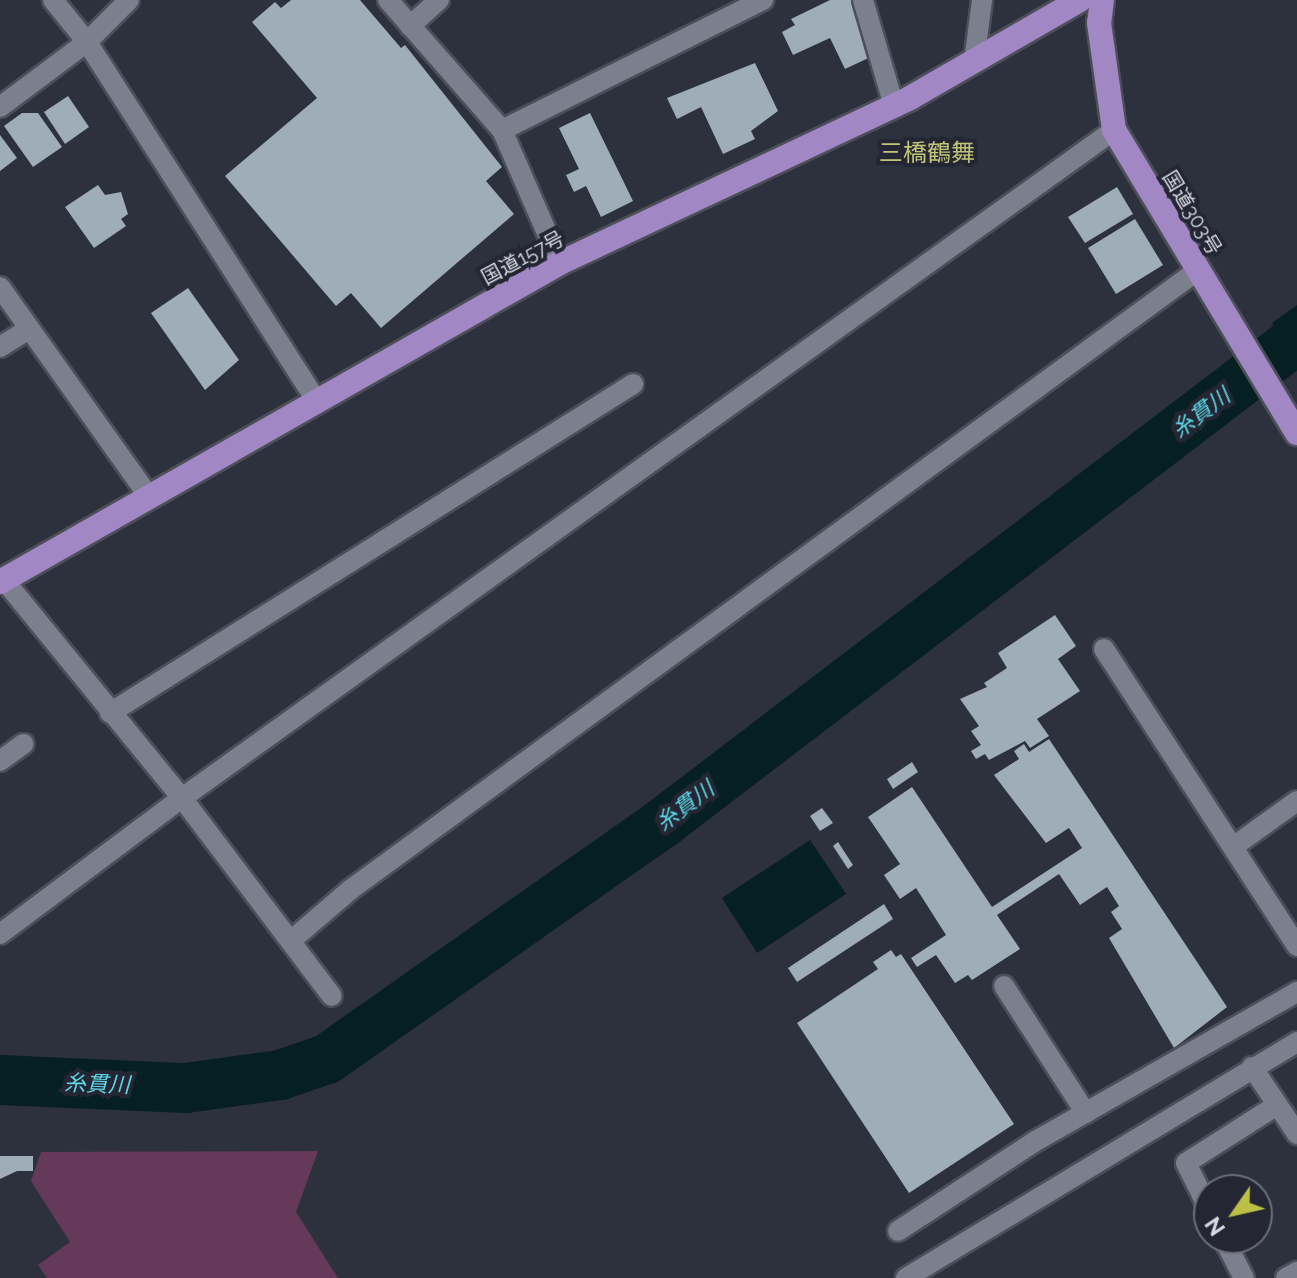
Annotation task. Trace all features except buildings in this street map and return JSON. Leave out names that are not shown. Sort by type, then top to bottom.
[{"type":"highway","name":"国道157号","points":[[2,581],[148,495],[560,263],[894,106],[1080,0]]},
{"type":"highway","name":"国道303号","points":[[1102,0],[1099,23],[1114,130],[1292,424]]},
{"type":"street","points":[[53,0],[87,42],[317,401]]},
{"type":"street","points":[[0,107],[87,42],[129,0]]},
{"type":"street","points":[[388,0],[502,130],[560,263]]},
{"type":"street","points":[[410,26],[439,0]]},
{"type":"street","points":[[502,130],[763,0]]},
{"type":"street","points":[[863,0],[894,106]]},
{"type":"street","points":[[974,62],[982,0]]},
{"type":"street","points":[[0,934],[182,798],[1114,130]]},
{"type":"street","points":[[293,939],[363,881],[1198,270]]},
{"type":"street","points":[[0,287],[148,495]]},
{"type":"street","points":[[0,347],[29,329]]},
{"type":"street","points":[[110,713],[633,384]]},
{"type":"street","points":[[2,581],[182,798],[293,939],[332,996]]},
{"type":"street","points":[[1104,649],[1297,946]]},
{"type":"street","points":[[0,761],[23,744]]},
{"type":"street","points":[[1233,847],[1297,801]]},
{"type":"street","points":[[1004,986],[1086,1113]]},
{"type":"street","points":[[898,1231],[1086,1113],[1297,992]]},
{"type":"street","points":[[906,1278],[1297,1042]]},
{"type":"street","points":[[1252,1067],[1297,1134]]},
{"type":"street","points":[[1193,1177],[1186,1163],[1277,1105]]},
{"type":"street","points":[[1231,1254],[1244,1278]]},
{"type":"street","points":[[1286,1278],[1297,1272]]},
{"type":"shaded area","points":[[1297,305],[1297,366],[1272,323]]},
{"type":"shaded area","points":[[810,840],[846,894],[757,953],[722,898]]},
{"type":"shaded area","points":[[318,1151],[296,1212],[338,1278],[47,1278],[38,1265],[70,1242],[31,1181],[41,1152]]},
{"type":"waterway","name":"糸貫川","points":[[0,1080],[186,1088],[280,1075],[327,1059],[664,822],[1297,339]]},
{"type":"district","name":"三橋鶴舞","points":[[927,153]]}]
